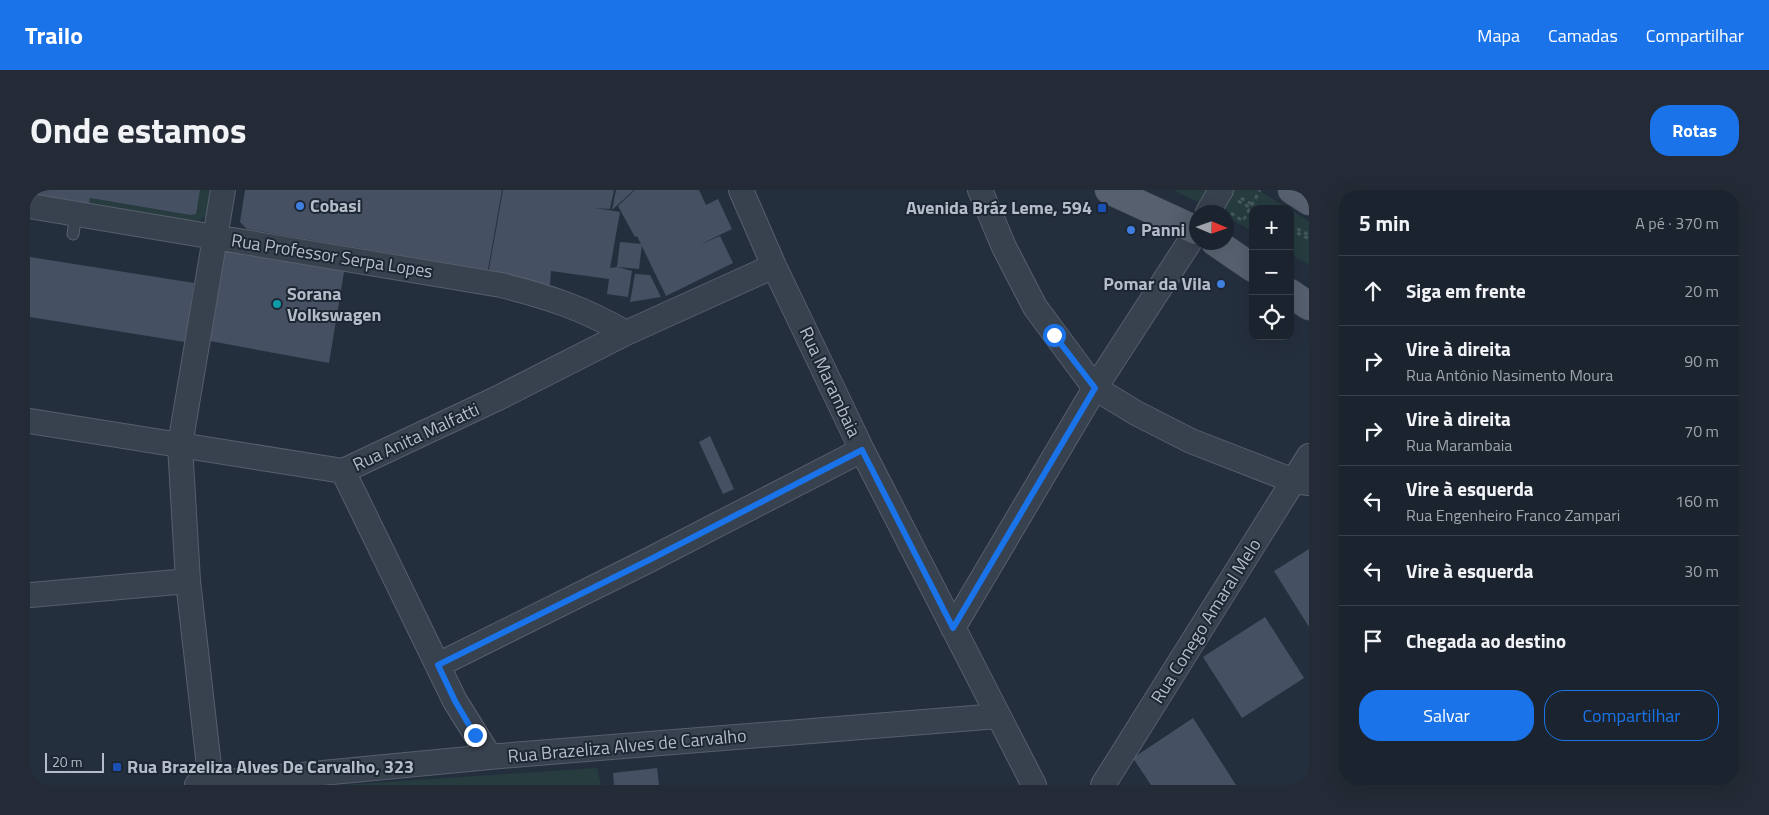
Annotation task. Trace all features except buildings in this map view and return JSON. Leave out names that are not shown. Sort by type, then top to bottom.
[{"type":"main road","points":[[1109,190],[1189,228]]},
{"type":"main road","points":[[1292,190],[1309,201]]},
{"type":"main road","points":[[1227,250],[1249,265]]},
{"type":"main road","points":[[1293,295],[1309,306]]},
{"type":"street","points":[[204,784],[188,581],[180,445],[223,190]]},
{"type":"street","name":"Rua Marambaia","points":[[741,190],[774,266],[862,450],[1034,785]]},
{"type":"street","points":[[980,190],[1004,247],[1035,307],[1095,388],[1136,413],[1191,441],[1301,482]]},
{"type":"street","name":"Rua Professor Serpa Lopes","points":[[30,206],[74,224],[214,237],[501,285],[551,297],[582,309],[626,334]]},
{"type":"street","points":[[953,628],[1095,388],[1189,242]]},
{"type":"street","name":"Rua Anita Malfatti","points":[[30,421],[343,471],[498,398],[626,334],[774,266]]},
{"type":"street","points":[[438,665],[862,450]]},
{"type":"street","name":"Rua Conego Amaral Melo","points":[[1103,785],[1301,482],[1309,456]]},
{"type":"street","points":[[343,471],[464,717],[490,757]]},
{"type":"street","points":[[30,595],[188,581]]},
{"type":"street","name":"Rua Brazeliza Alves de Carvalho","points":[[204,784],[490,757],[998,716]]},
{"type":"path","points":[[1223,202],[1243,221],[1260,190]]},
{"type":"path","points":[[1223,202],[1252,204]]},
{"type":"path","points":[[1294,227],[1309,235]]},
{"type":"path","points":[[1294,231],[1309,240]]},
{"type":"green space","points":[[194,190],[211,190],[207,215],[196,223],[89,205],[90,198],[189,215]]},
{"type":"green space","points":[[1173,190],[1258,190],[1282,205],[1249,205],[1249,230],[1234,221],[1234,205],[1204,205]]},
{"type":"green space","points":[[1294,212],[1309,221],[1309,265],[1294,256]]},
{"type":"green space","points":[[597,768],[601,785],[341,785]]},
{"type":"place","name":"Cobasi","points":[[300,206]]},
{"type":"place","name":"Avenida Bráz Leme, 594","points":[[1102,208]]},
{"type":"place","name":"Panni","points":[[1131,230]]},
{"type":"place","name":"Pomar da Vila","points":[[1221,284]]},
{"type":"place","name":"Sorana Volkswagen","points":[[277,304]]},
{"type":"place","name":"Rua Brazeliza Alves De Carvalho, 323","points":[[117,767]]},
{"type":"route","points":[[475,735],[455,701],[438,665],[651,559],[862,450],[953,628],[1095,388],[1054,335]]}]
